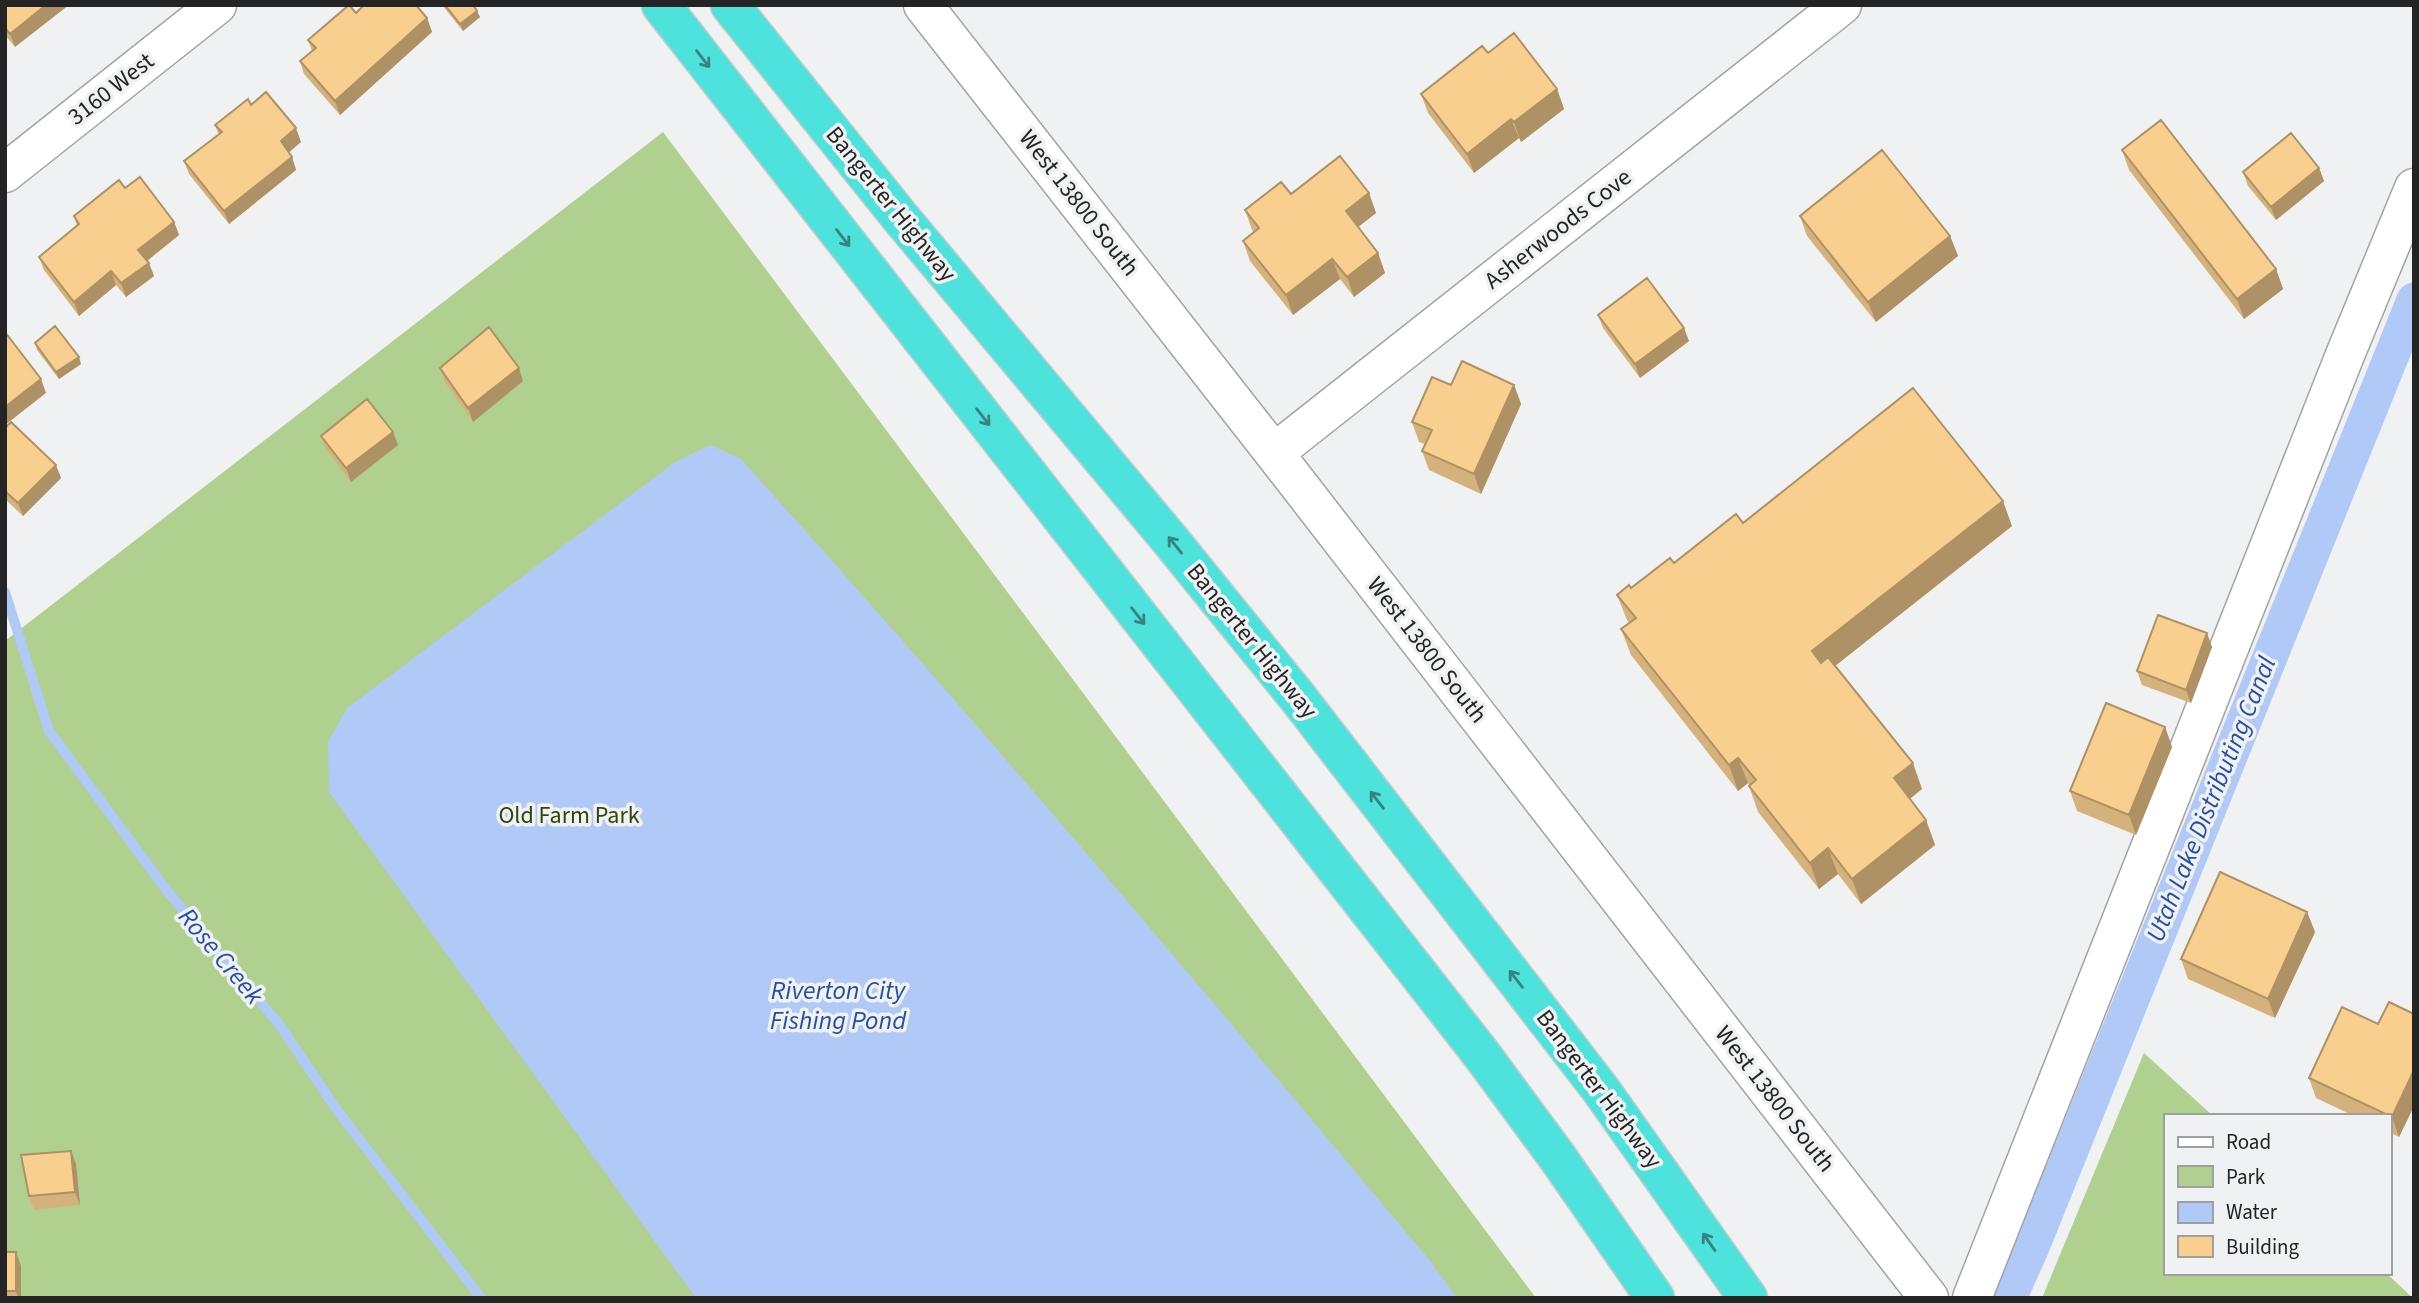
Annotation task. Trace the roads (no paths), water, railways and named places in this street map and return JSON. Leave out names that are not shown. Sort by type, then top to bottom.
[{"type":"highway","points":[[661,5],[1482,1055],[1558,1158],[1655,1298]]},
{"type":"highway","name":"Bangerter Highway","points":[[730,5],[900,217],[1155,520],[1299,699],[1601,1090],[1748,1298]]},
{"type":"street","name":"3160 West","points":[[5,173],[217,5]]},
{"type":"street","name":"West 13800 South","points":[[923,5],[1929,1298]]},
{"type":"street","name":"Asherwoods Cove","points":[[1274,453],[1842,5]]},
{"type":"street","points":[[1972,1298],[2345,355],[2414,188]]},
{"type":"water","name":"Riverton City Fishing Pond","points":[[710,445],[740,458],[916,656],[1261,1059],[1431,1262],[1457,1298],[696,1298],[329,792],[328,742],[347,708],[675,462]]},
{"type":"waterway","name":"Utah Lake Distributing Canal","points":[[2009,1298],[2032,1247],[2414,300]]},
{"type":"waterway","name":"Rose Creek","points":[[5,592],[49,731],[168,892],[279,1024],[337,1110],[481,1298]]},
{"type":"park label","name":"Old Farm Park","points":[[569,815]]}]
